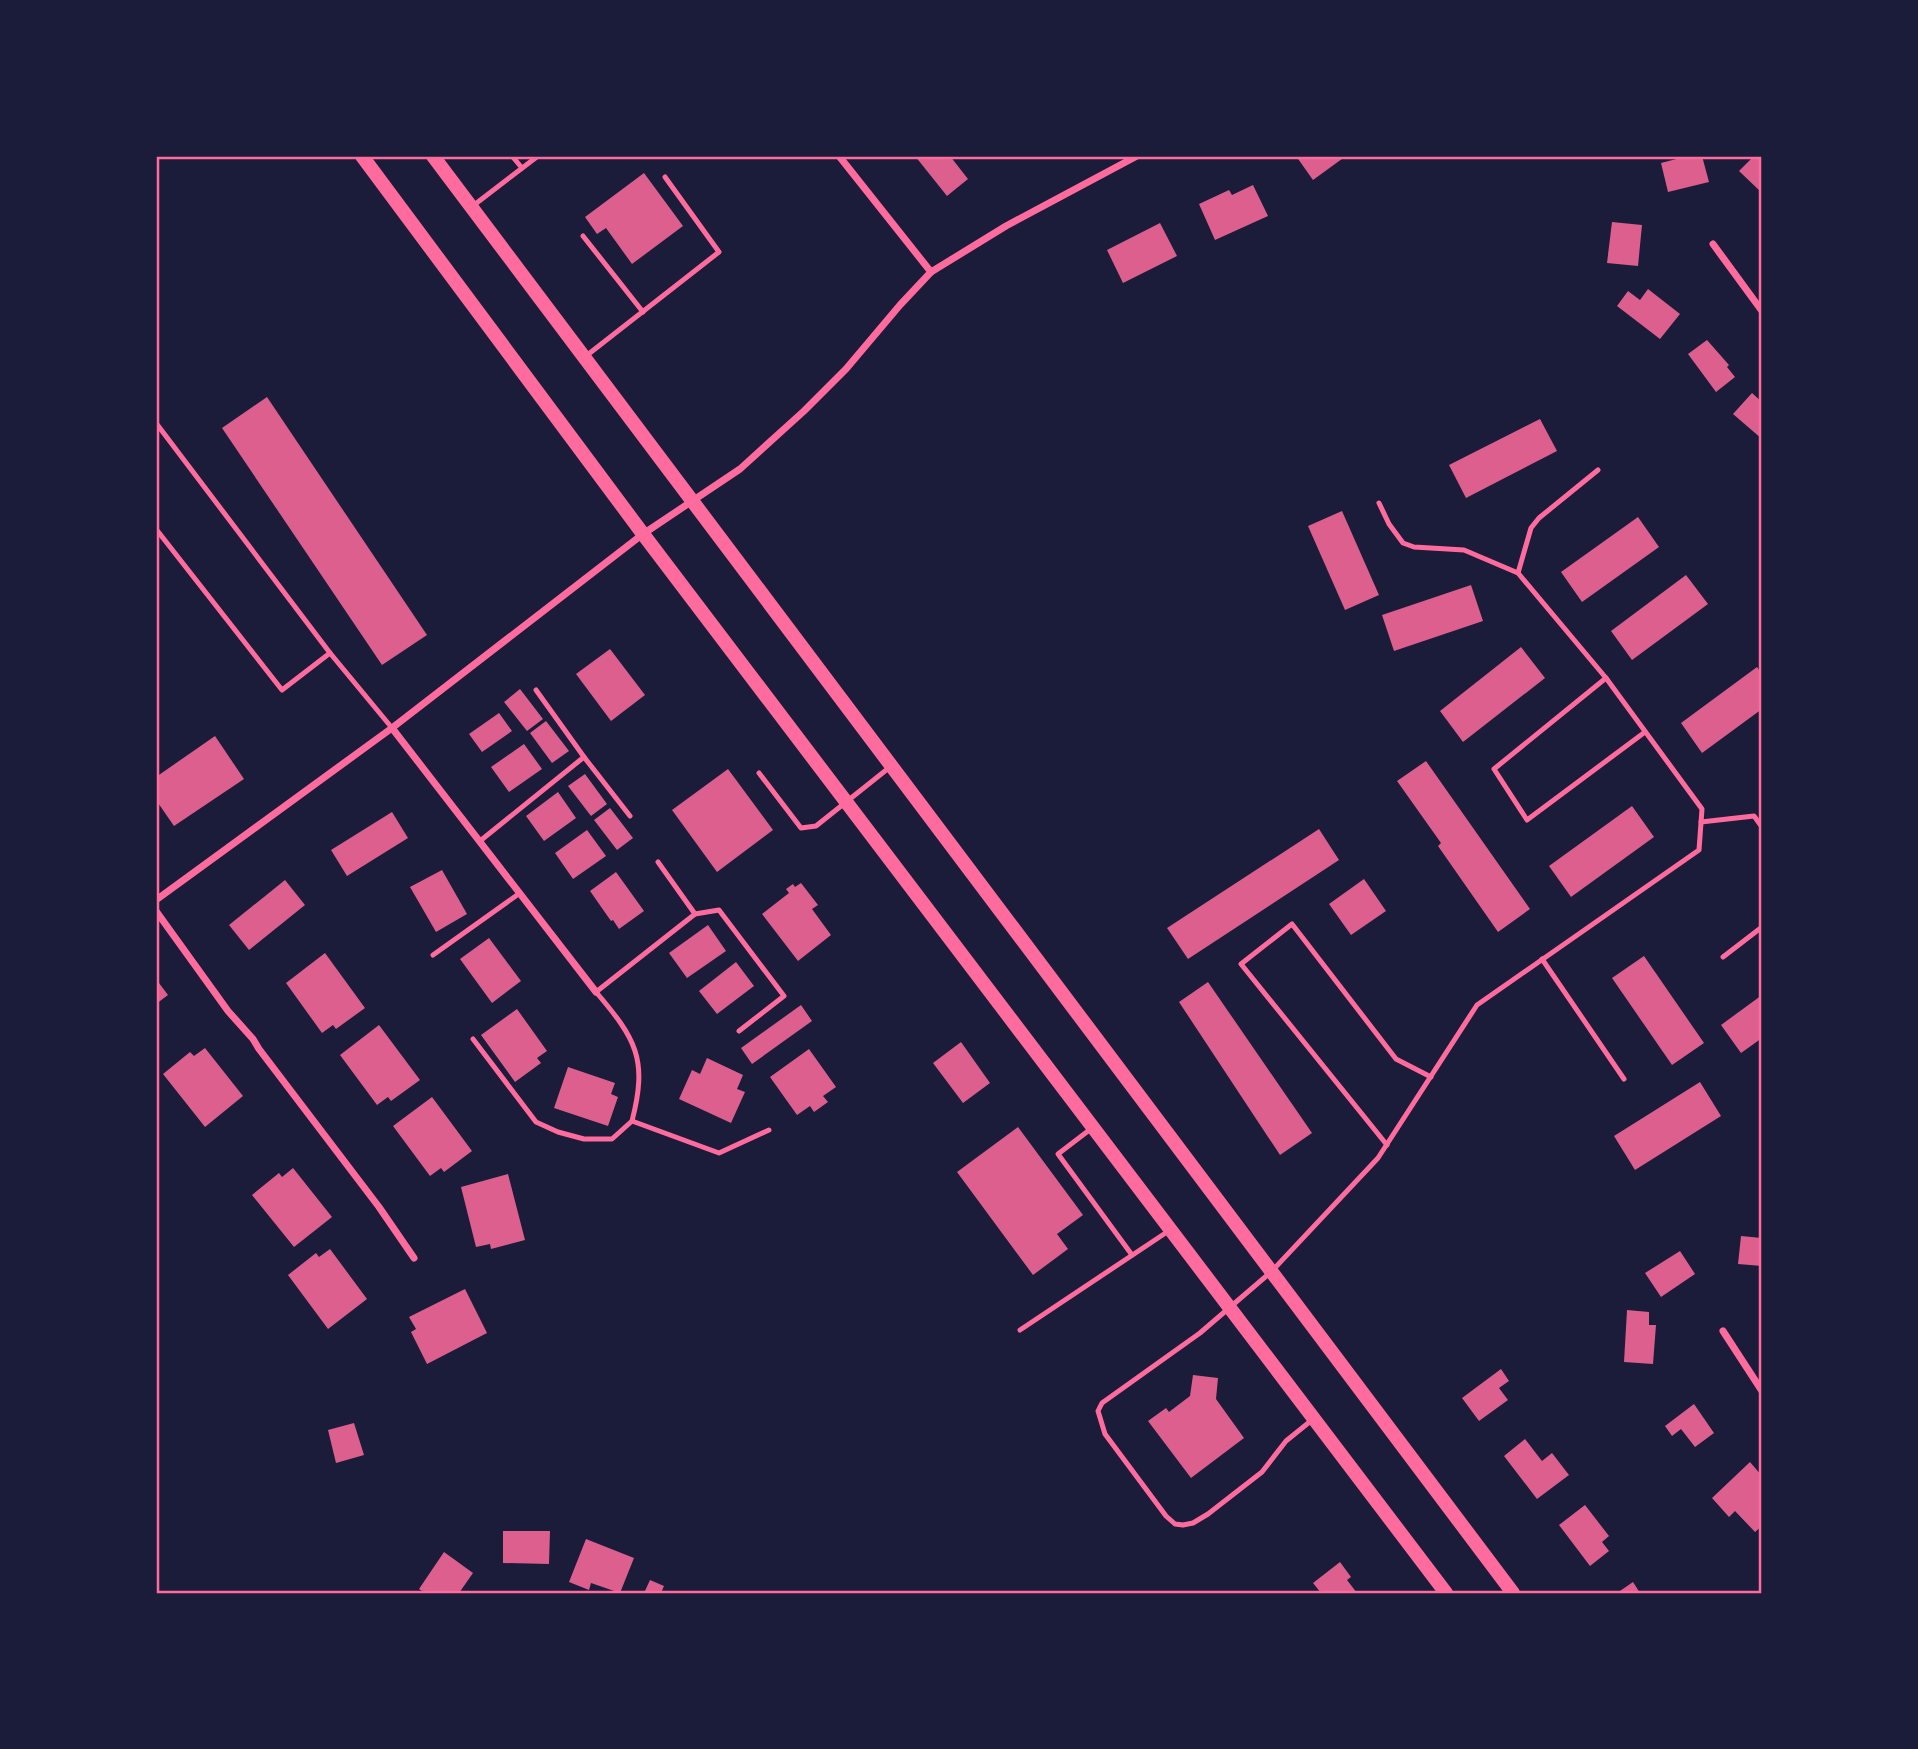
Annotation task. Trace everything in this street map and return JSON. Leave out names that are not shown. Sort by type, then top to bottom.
[{"type":"main road","points":[[362,156],[643,534],[1446,1593]]},
{"type":"main road","points":[[433,156],[1513,1593]]},
{"type":"street","points":[[839,156],[931,272]]},
{"type":"street","points":[[156,900],[392,727],[643,534],[740,469],[846,369],[931,272],[1006,226],[1137,156]]},
{"type":"street","points":[[1713,244],[1762,311]]},
{"type":"street","points":[[392,727],[596,992]]},
{"type":"street","points":[[156,911],[414,1258]]},
{"type":"street","points":[[1723,1331],[1762,1391]]},
{"type":"lane","points":[[512,156],[522,168]]},
{"type":"lane","points":[[471,207],[538,156]]},
{"type":"lane","points":[[584,358],[719,252],[664,177]]},
{"type":"lane","points":[[583,236],[643,312]]},
{"type":"lane","points":[[156,423],[330,653],[392,727]]},
{"type":"lane","points":[[1518,573],[1531,528],[1539,518],[1598,470]]},
{"type":"lane","points":[[1314,1418],[1286,1441],[1262,1472],[1208,1514],[1193,1524],[1183,1525],[1175,1524],[1166,1516],[1105,1434],[1098,1411],[1102,1403],[1200,1333],[1271,1272],[1378,1158],[1477,1005],[1699,850],[1702,809],[1606,678],[1518,573],[1464,550],[1414,547],[1403,543],[1389,524],[1379,503]]},
{"type":"lane","points":[[156,529],[282,690],[330,653]]},
{"type":"lane","points":[[1606,678],[1493,769],[1527,820],[1645,732]]},
{"type":"lane","points":[[536,690],[630,816]]},
{"type":"lane","points":[[480,841],[584,757]]},
{"type":"lane","points":[[759,773],[801,828],[816,826],[890,766]]},
{"type":"lane","points":[[1701,822],[1754,816],[1762,827]]},
{"type":"lane","points":[[658,862],[695,914]]},
{"type":"lane","points":[[433,955],[520,893]]},
{"type":"lane","points":[[473,1039],[536,1122],[584,1139],[612,1139],[632,1121],[638,1098],[640,1070],[635,1045],[618,1017],[596,992],[695,914],[719,910],[783,996],[739,1031]]},
{"type":"lane","points":[[1387,1145],[1241,964],[1292,925],[1396,1059],[1430,1077]]},
{"type":"lane","points":[[1723,957],[1762,926]]},
{"type":"lane","points":[[1542,959],[1624,1079]]},
{"type":"lane","points":[[632,1121],[719,1153],[769,1130]]},
{"type":"lane","points":[[1092,1128],[1058,1154],[1132,1255]]},
{"type":"lane","points":[[1020,1330],[1170,1230]]},
{"type":"building","points":[[915,156],[950,156],[968,179],[947,196]]},
{"type":"building","points":[[1296,156],[1346,156],[1313,180]]},
{"type":"building","points":[[1688,156],[1702,156],[1709,182],[1668,192],[1661,163]]},
{"type":"building","points":[[1754,156],[1762,157],[1762,193],[1739,171]]},
{"type":"building","points":[[644,173],[683,226],[632,264],[606,228],[597,234],[585,217]]},
{"type":"building","points":[[1253,185],[1268,216],[1215,240],[1199,204],[1229,190],[1232,195]]},
{"type":"building","points":[[1612,222],[1642,225],[1638,266],[1607,263]]},
{"type":"building","points":[[1160,223],[1177,256],[1123,283],[1107,250]]},
{"type":"building","points":[[1648,289],[1680,314],[1660,339],[1617,306],[1628,291],[1640,300]]},
{"type":"building","points":[[1707,340],[1729,365],[1727,367],[1735,377],[1716,392],[1688,354]]},
{"type":"building","points":[[1752,393],[1762,402],[1762,439],[1733,414]]},
{"type":"building","points":[[267,397],[427,635],[382,665],[222,428]]},
{"type":"building","points":[[1540,419],[1557,451],[1466,498],[1449,465]]},
{"type":"building","points":[[1342,511],[1379,595],[1345,610],[1308,526]]},
{"type":"building","points":[[1638,517],[1659,547],[1582,602],[1561,572]]},
{"type":"building","points":[[1686,575],[1708,604],[1632,660],[1611,631]]},
{"type":"building","points":[[1471,585],[1483,621],[1394,651],[1382,615]]},
{"type":"building","points":[[1521,647],[1545,678],[1463,742],[1440,711]]},
{"type":"building","points":[[610,649],[645,695],[611,721],[576,674]]},
{"type":"building","points":[[1757,667],[1762,674],[1762,709],[1702,753],[1681,723]]},
{"type":"building","points":[[520,689],[543,719],[527,731],[504,702]]},
{"type":"building","points":[[499,713],[512,731],[482,752],[469,734]]},
{"type":"building","points":[[546,721],[569,751],[552,763],[530,733]]},
{"type":"building","points":[[215,736],[244,779],[174,826],[156,800],[156,777]]},
{"type":"building","points":[[524,744],[542,769],[509,792],[491,767]]},
{"type":"building","points":[[1426,761],[1530,909],[1498,932],[1438,846],[1441,843],[1397,781]]},
{"type":"building","points":[[728,769],[773,830],[717,872],[672,810]]},
{"type":"building","points":[[585,774],[607,804],[591,816],[568,786]]},
{"type":"building","points":[[558,792],[576,818],[544,841],[526,816]]},
{"type":"building","points":[[1632,806],[1654,837],[1571,897],[1549,866]]},
{"type":"building","points":[[610,808],[633,838],[617,850],[594,820]]},
{"type":"building","points":[[392,812],[408,838],[347,876],[331,850]]},
{"type":"building","points":[[1319,829],[1339,860],[1188,959],[1167,928]]},
{"type":"building","points":[[587,830],[606,856],[573,879],[555,853]]},
{"type":"building","points":[[442,870],[467,914],[436,932],[410,887]]},
{"type":"building","points":[[616,872],[644,911],[619,929],[590,891]]},
{"type":"building","points":[[1364,879],[1386,911],[1351,935],[1329,904]]},
{"type":"building","points":[[285,880],[305,905],[249,950],[229,925]]},
{"type":"building","points":[[801,883],[818,905],[812,909],[831,935],[798,961],[762,914],[789,893],[786,889]]},
{"type":"building","points":[[708,925],[726,951],[687,978],[669,953]]},
{"type":"building","points":[[489,938],[521,981],[492,1003],[460,959]]},
{"type":"building","points":[[325,953],[365,1008],[336,1029],[333,1025],[322,1033],[286,983]]},
{"type":"building","points":[[1644,956],[1704,1043],[1672,1065],[1612,978]]},
{"type":"building","points":[[736,962],[754,986],[717,1014],[699,991]]},
{"type":"building","points":[[156,979],[168,995],[156,1004]]},
{"type":"building","points":[[1208,982],[1312,1133],[1280,1155],[1179,1002]]},
{"type":"building","points":[[1762,995],[1762,1038],[1741,1053],[1721,1025]]},
{"type":"building","points":[[801,1005],[812,1021],[752,1064],[741,1048]]},
{"type":"building","points":[[517,1009],[547,1051],[537,1058],[541,1063],[515,1082],[481,1035]]},
{"type":"building","points":[[379,1025],[420,1080],[391,1101],[388,1097],[377,1105],[340,1055]]},
{"type":"building","points":[[961,1042],[990,1083],[963,1103],[933,1063]]},
{"type":"building","points":[[205,1048],[243,1096],[205,1127],[163,1074],[190,1052],[194,1056]]},
{"type":"building","points":[[809,1049],[836,1087],[823,1096],[828,1102],[814,1112],[810,1106],[797,1115],[770,1077]]},
{"type":"building","points":[[707,1058],[743,1075],[737,1089],[745,1092],[731,1123],[679,1099],[692,1070],[700,1074]]},
{"type":"building","points":[[568,1067],[615,1083],[611,1094],[618,1097],[608,1126],[554,1108]]},
{"type":"building","points":[[1700,1082],[1721,1116],[1635,1170],[1614,1136]]},
{"type":"building","points":[[432,1097],[472,1151],[444,1172],[441,1168],[430,1176],[393,1126]]},
{"type":"building","points":[[1018,1127],[1083,1215],[1057,1234],[1068,1249],[1033,1275],[957,1172]]},
{"type":"building","points":[[293,1168],[332,1217],[294,1247],[252,1195],[279,1173],[282,1177]]},
{"type":"building","points":[[508,1174],[525,1240],[491,1249],[490,1244],[476,1247],[461,1187]]},
{"type":"building","points":[[1741,1236],[1762,1238],[1762,1266],[1738,1264]]},
{"type":"building","points":[[330,1249],[367,1299],[328,1329],[288,1275],[316,1253],[319,1257]]},
{"type":"building","points":[[1680,1251],[1695,1274],[1661,1297],[1645,1273]]},
{"type":"building","points":[[465,1289],[487,1333],[427,1364],[411,1332],[416,1329],[409,1317]]},
{"type":"building","points":[[1627,1310],[1649,1312],[1649,1325],[1656,1325],[1653,1364],[1624,1362]]},
{"type":"building","points":[[1501,1369],[1509,1381],[1499,1388],[1508,1400],[1479,1421],[1462,1398]]},
{"type":"building","points":[[1193,1375],[1218,1378],[1216,1399],[1244,1438],[1191,1478],[1148,1421],[1166,1408],[1169,1412],[1190,1396]]},
{"type":"building","points":[[1694,1404],[1714,1433],[1695,1447],[1681,1429],[1672,1436],[1665,1426]]},
{"type":"building","points":[[354,1423],[364,1455],[336,1463],[328,1430]]},
{"type":"building","points":[[1525,1439],[1542,1461],[1552,1453],[1569,1475],[1537,1499],[1504,1456]]},
{"type":"building","points":[[1750,1462],[1762,1476],[1762,1526],[1755,1532],[1735,1511],[1729,1517],[1712,1498]]},
{"type":"building","points":[[1585,1505],[1609,1536],[1602,1542],[1609,1551],[1590,1566],[1559,1525]]},
{"type":"building","points":[[503,1531],[550,1531],[549,1564],[503,1563]]},
{"type":"building","points":[[586,1539],[634,1558],[620,1593],[591,1583],[589,1590],[569,1582]]},
{"type":"building","points":[[444,1552],[473,1573],[459,1593],[425,1593],[419,1589]]},
{"type":"building","points":[[1340,1562],[1351,1577],[1347,1580],[1357,1593],[1321,1593],[1313,1583]]},
{"type":"building","points":[[650,1580],[664,1586],[661,1593],[644,1593]]},
{"type":"building","points":[[1633,1582],[1640,1593],[1617,1593]]}]
